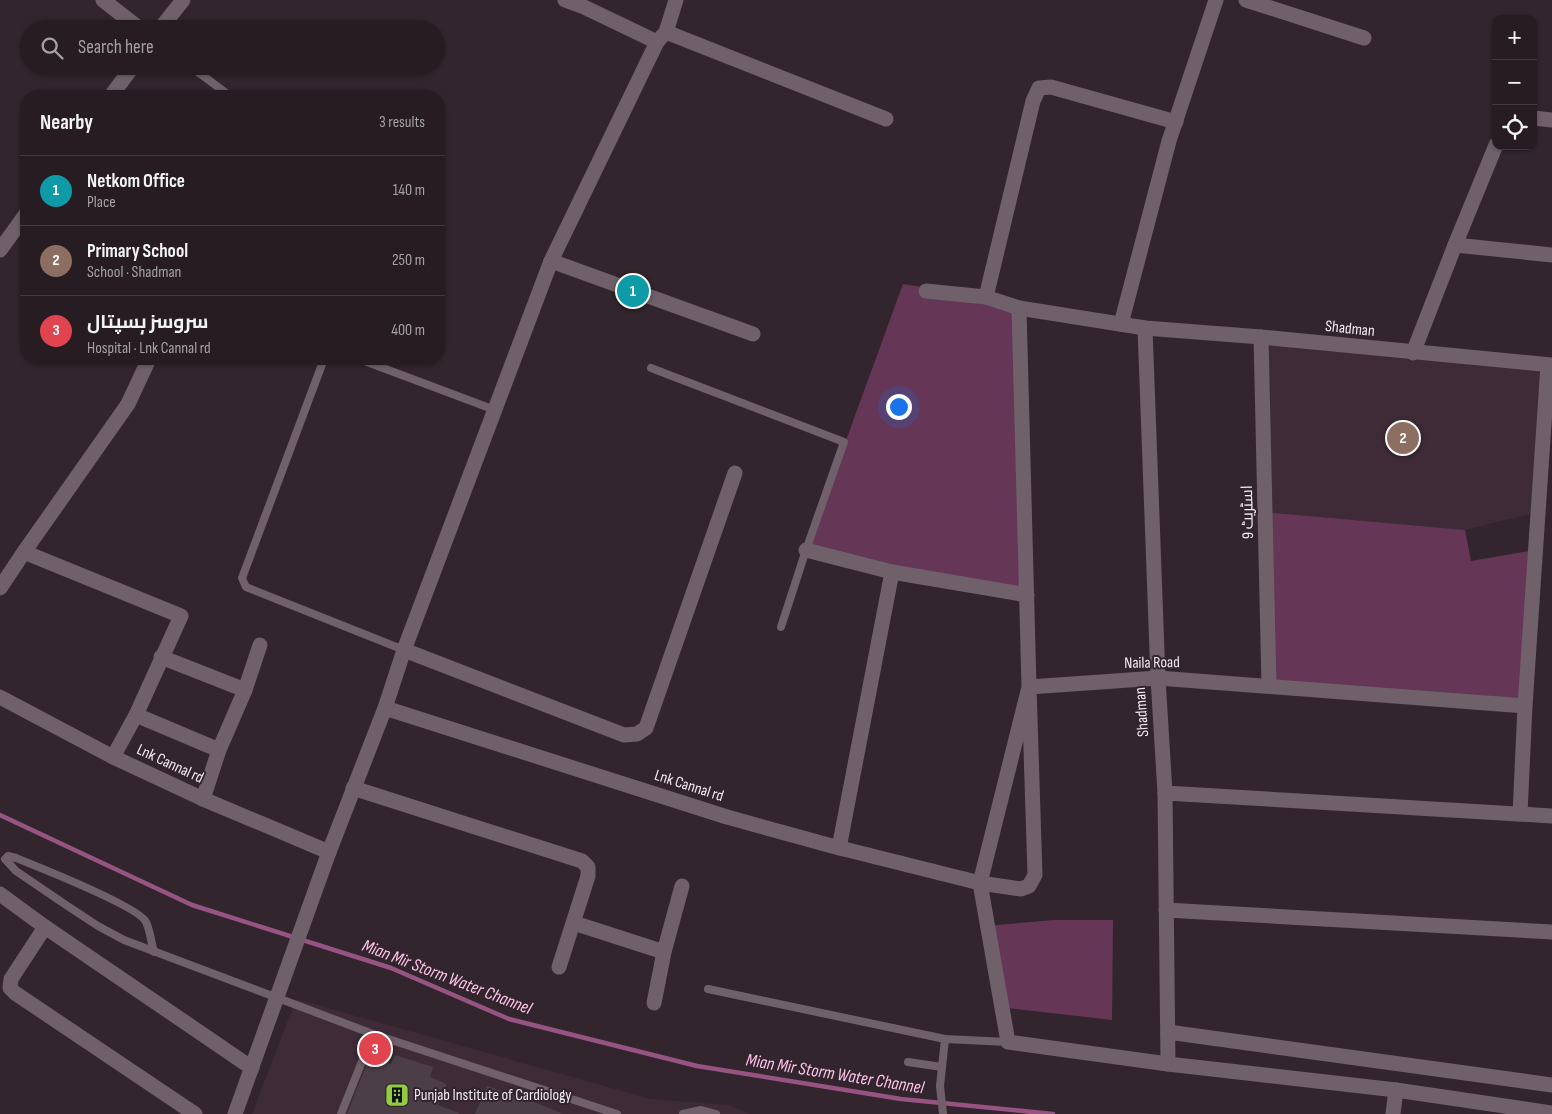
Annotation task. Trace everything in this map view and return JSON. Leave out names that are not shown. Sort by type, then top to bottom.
[{"type":"street","points":[[103,0],[129,20]]},
{"type":"street","points":[[167,20],[183,0]]},
{"type":"street","points":[[565,0],[886,119]]},
{"type":"street","points":[[235,1114],[329,852],[385,708],[404,650],[551,261],[661,37],[676,0]]},
{"type":"street","points":[[1121,324],[1176,122],[1216,0]]},
{"type":"street","points":[[1246,0],[1364,38]]},
{"type":"street","points":[[115,90],[126,75]]},
{"type":"street","points":[[986,297],[1033,101],[1039,88],[1052,87],[1176,122]]},
{"type":"street","points":[[1537,118],[1552,120]]},
{"type":"street","points":[[1413,352],[1494,150]]},
{"type":"street","points":[[0,250],[20,222]]},
{"type":"street","points":[[1455,245],[1552,255]]},
{"type":"street","points":[[551,261],[753,334]]},
{"type":"street","name":"Shadman","points":[[926,291],[986,297],[1019,308],[1145,328],[1261,337],[1550,365]]},
{"type":"street","points":[[980,883],[1021,889],[1030,886],[1035,875],[1019,308]]},
{"type":"street","name":"Shadman","points":[[1145,328],[1158,678],[1165,793],[1168,1064]]},
{"type":"street","name":"اسٹریٹ 9","points":[[1261,337],[1269,686]]},
{"type":"street","points":[[0,588],[128,404],[146,365]]},
{"type":"street","points":[[1520,814],[1524,706],[1550,365]]},
{"type":"street","points":[[404,650],[624,735],[637,734],[646,728],[735,473]]},
{"type":"street","points":[[806,550],[892,572],[1027,595]]},
{"type":"street","points":[[24,552],[181,616],[136,715],[113,757]]},
{"type":"street","points":[[839,848],[892,572]]},
{"type":"street","points":[[203,799],[219,750],[245,690],[260,645]]},
{"type":"street","points":[[161,657],[245,690]]},
{"type":"street","name":"Naila Road","points":[[1029,687],[1158,678],[1524,706]]},
{"type":"street","points":[[1029,687],[980,883],[1008,1042],[1168,1064],[1396,1090],[1552,1113]]},
{"type":"street","name":"Lnk Cannal rd","points":[[0,697],[113,757],[203,799],[329,852]]},
{"type":"street","name":"Lnk Cannal rd","points":[[385,708],[727,817],[839,848],[980,883]]},
{"type":"street","points":[[136,715],[219,750]]},
{"type":"street","points":[[353,788],[582,861],[588,867],[588,876],[559,967]]},
{"type":"street","points":[[1165,793],[1552,816]]},
{"type":"street","points":[[654,1003],[664,952],[682,886]]},
{"type":"street","points":[[0,894],[44,927],[252,1068]]},
{"type":"street","points":[[1166,910],[1552,932]]},
{"type":"street","points":[[574,923],[664,952]]},
{"type":"street","points":[[44,927],[11,979],[10,988],[195,1114]]},
{"type":"street","points":[[1168,1032],[1552,1085]]},
{"type":"street","points":[[1393,1114],[1396,1090]]},
{"type":"lane","points":[[202,75],[222,90]]},
{"type":"lane","points":[[322,365],[242,578],[246,587],[404,650]]},
{"type":"lane","points":[[375,365],[495,410]]},
{"type":"lane","points":[[651,368],[844,442],[781,627]]},
{"type":"lane","points":[[154,952],[146,920],[135,913],[69,880],[16,858],[8,856],[5,859],[16,871],[98,926],[124,940],[154,952],[372,1034],[593,1111],[617,1114]]},
{"type":"lane","points":[[708,990],[945,1039],[1008,1042]]},
{"type":"lane","points":[[341,1114],[372,1034]]},
{"type":"lane","points":[[943,1114],[940,1086],[945,1039]]},
{"type":"lane","points":[[908,1062],[942,1067]]},
{"type":"lane","points":[[683,1114],[702,1110],[716,1114]]},
{"type":"shaded area","points":[[903,284],[986,297],[1019,308],[1027,595],[806,550]]},
{"type":"shaded area","points":[[1261,337],[1548,365],[1538,512],[1465,530],[1265,512]]},
{"type":"shaded area","points":[[1265,512],[1465,530],[1471,561],[1535,550],[1525,706],[1269,686]]},
{"type":"shaded area","points":[[1053,920],[1113,920],[1112,1020],[998,1007],[987,926]]},
{"type":"shaded area","points":[[296,999],[651,1099],[728,1105],[751,1114],[252,1114]]},
{"type":"building","name":"Punjab Institute of Cardiology","points":[[395,1055],[433,1067],[430,1077],[447,1084],[438,1105],[459,1113],[347,1114],[370,1056],[391,1064]]},
{"type":"building","name":"Punjab Institute of Cardiology","points":[[487,1086],[537,1103],[563,1114],[475,1114]]},
{"type":"waterway","name":"Mian Mir Storm Water Channel","points":[[0,815],[192,905],[391,968],[509,1019],[697,1066],[901,1099],[1053,1114]]},
{"type":"place","name":"Netkom Office","points":[[633,291]]},
{"type":"place","name":"Primary School","points":[[1403,438]]},
{"type":"place","name":"سروسز ہسپتال","points":[[375,1049]]},
{"type":"place","name":"Punjab Institute of Cardiology","points":[[397,1095]]}]
